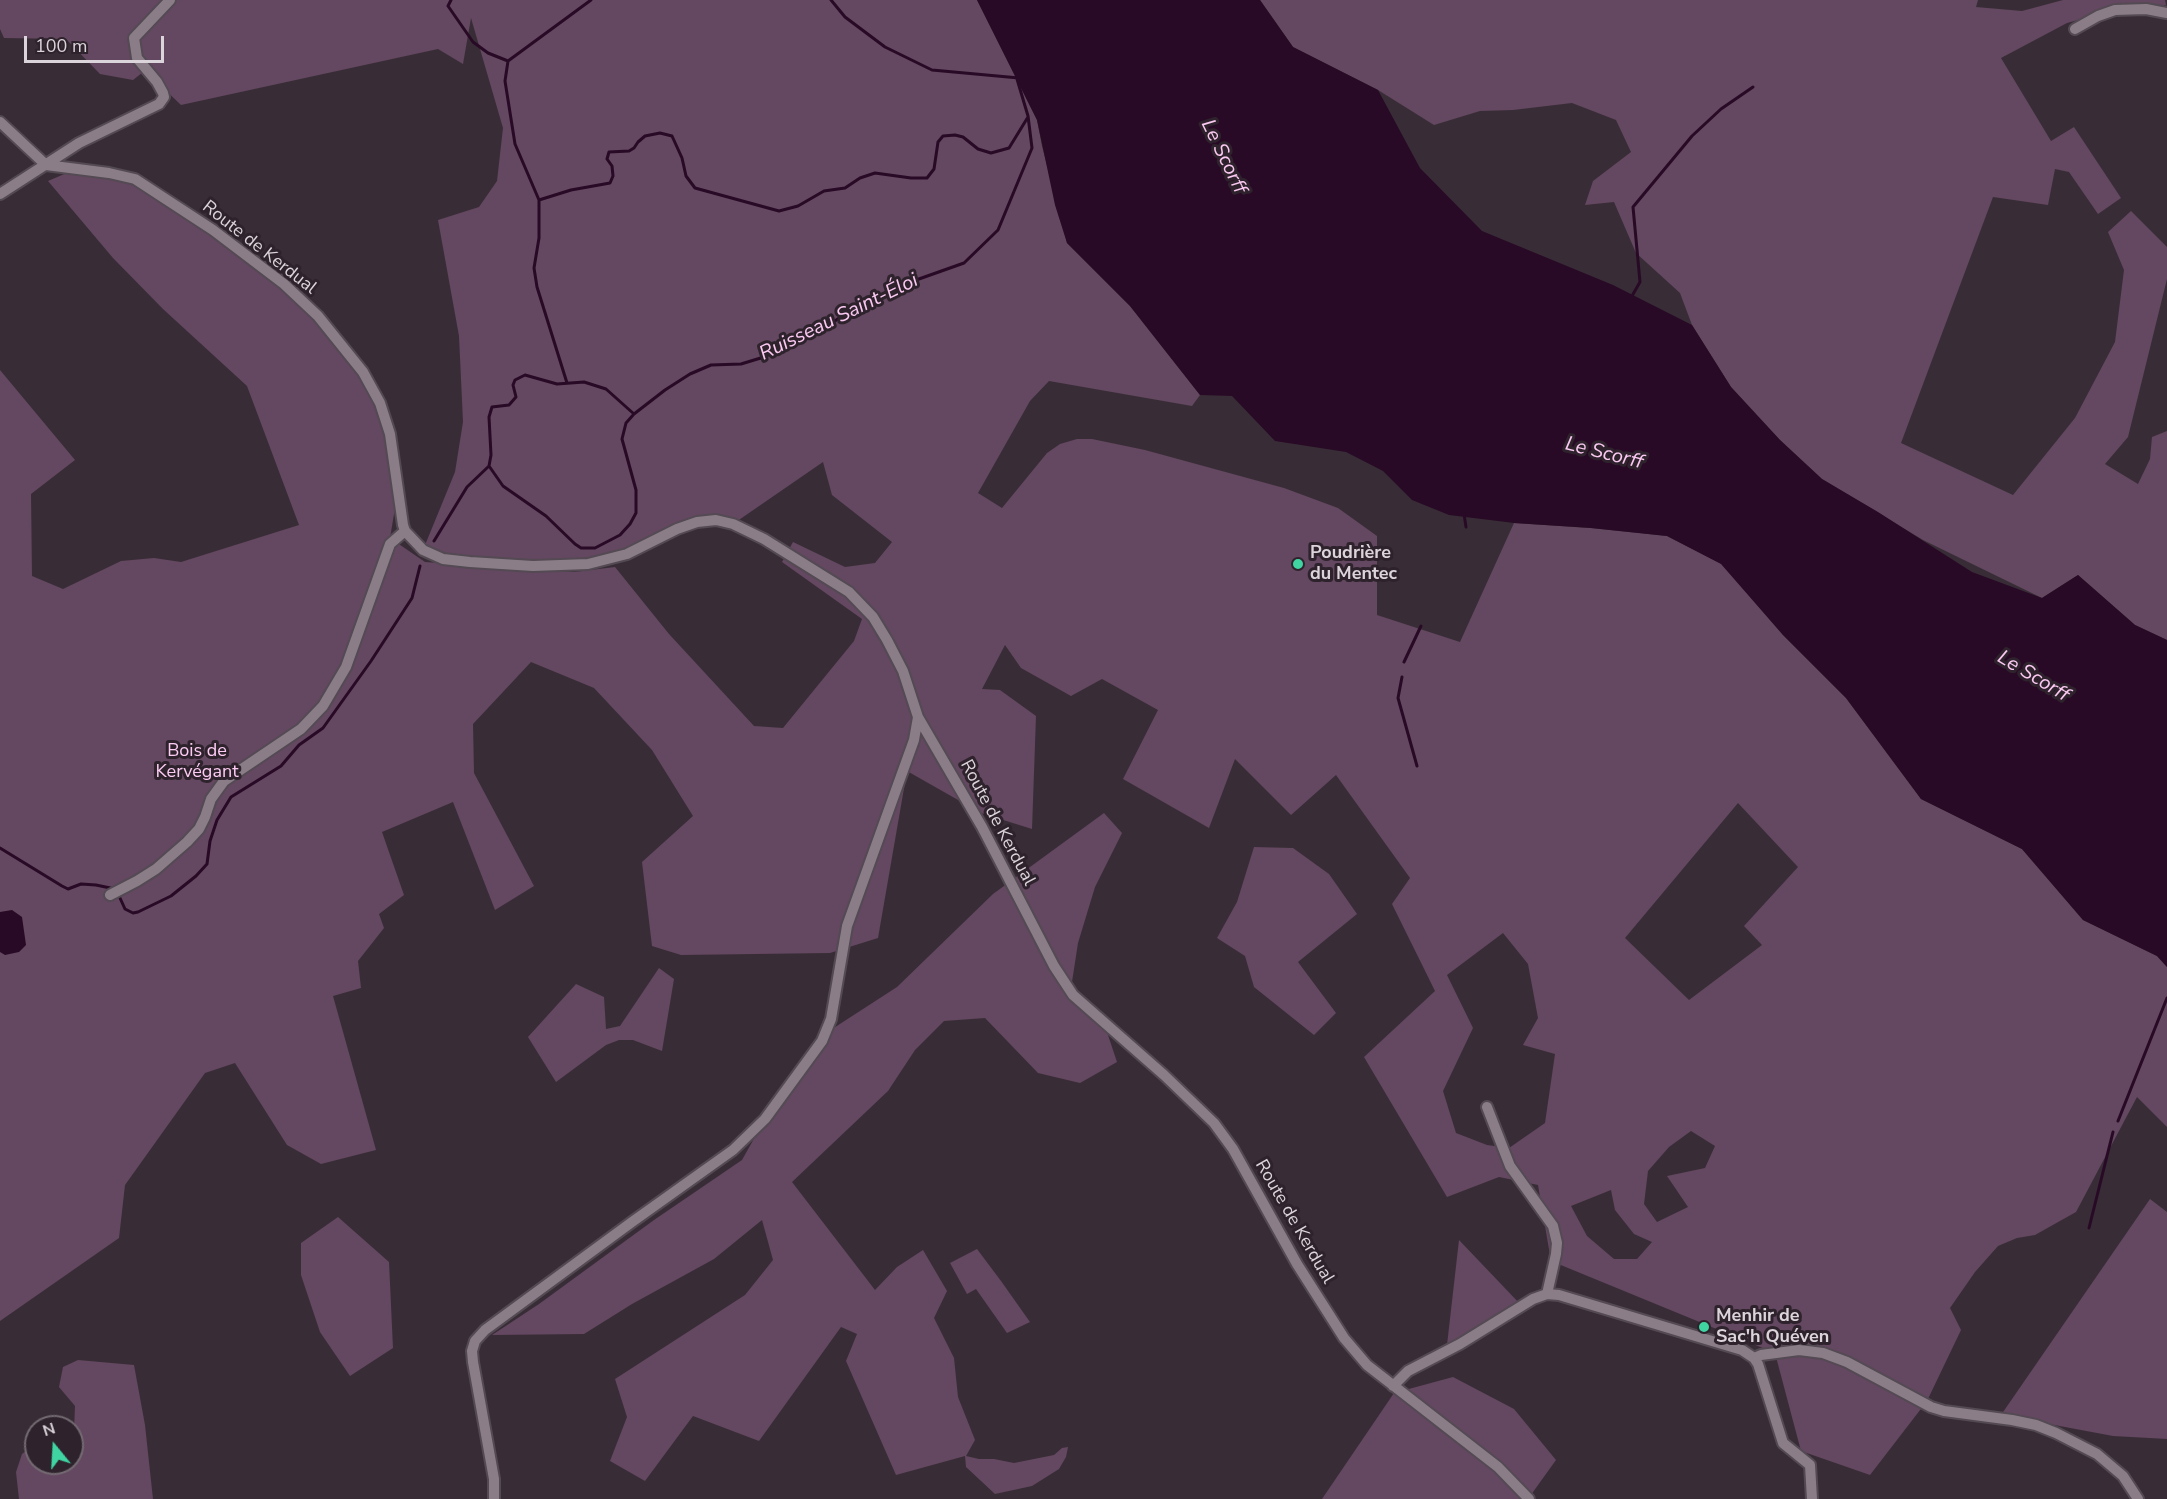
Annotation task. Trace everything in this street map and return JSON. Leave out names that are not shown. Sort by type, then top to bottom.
[{"type":"street","points":[[0,194],[80,143],[159,104],[164,93],[137,58],[134,38],[170,0]]},
{"type":"street","points":[[2074,29],[2115,10],[2146,9],[2167,13]]},
{"type":"street","points":[[0,122],[46,165]]},
{"type":"street","name":"Route de Kerdual","points":[[46,165],[109,173],[135,179],[213,230],[284,284],[318,316],[363,372],[380,403],[390,434],[405,531],[423,550],[434,556],[454,561],[533,566],[588,564],[627,554],[677,529],[697,522],[716,520],[733,524],[764,539],[849,592],[873,617],[903,671],[918,717],[982,827],[1054,966],[1073,995],[1164,1075],[1214,1123],[1233,1149],[1297,1263],[1344,1338],[1367,1365],[1498,1467],[1529,1499]]},
{"type":"street","points":[[110,895],[146,875],[187,842],[199,829],[216,789],[224,781],[301,729],[323,706],[346,667],[390,544],[405,531]]},
{"type":"street","points":[[494,1499],[494,1479],[473,1362],[472,1352],[476,1341],[485,1330],[733,1150],[765,1119],[822,1041],[831,1019],[847,926],[914,740],[918,717]]},
{"type":"street","points":[[1487,1107],[1510,1166],[1553,1226],[1557,1243],[1547,1294]]},
{"type":"street","points":[[1393,1386],[1408,1371],[1460,1344],[1533,1299],[1547,1294],[1559,1295],[1742,1350],[1754,1358],[1783,1443],[1810,1465],[1812,1499]]},
{"type":"street","points":[[1754,1358],[1798,1350],[1823,1353],[1847,1362],[1931,1407],[1961,1414],[2036,1425],[2097,1454],[2123,1476],[2138,1499]]},
{"type":"green space","name":"Bois de Kervégant","points":[[0,0],[977,0],[1037,120],[1067,243],[1130,306],[1200,395],[1192,406],[1049,381],[1030,401],[978,493],[1002,508],[1047,453],[1060,444],[1077,439],[1092,439],[1145,450],[1284,488],[1338,508],[1377,536],[1377,615],[1460,642],[1514,523],[1667,536],[1722,564],[1783,635],[1846,698],[1921,799],[2022,849],[2083,920],[2157,956],[2167,967],[2167,1127],[2137,1097],[2076,1212],[2035,1235],[2017,1238],[1998,1246],[1975,1272],[1950,1308],[1961,1330],[1927,1401],[1870,1475],[1801,1451],[1775,1353],[1551,1261],[1538,1185],[1499,1177],[1447,1197],[1364,1057],[1435,991],[1392,904],[1410,878],[1336,775],[1291,815],[1235,759],[1209,828],[1123,779],[1158,710],[1102,679],[1071,696],[1021,668],[1005,645],[982,689],[1000,690],[1036,716],[1032,829],[981,813],[907,771],[878,938],[830,953],[681,955],[652,946],[642,862],[693,816],[652,750],[594,688],[531,662],[473,724],[474,773],[534,886],[495,910],[453,802],[382,832],[404,895],[379,914],[384,928],[358,961],[361,988],[333,996],[376,1150],[321,1164],[287,1145],[235,1063],[205,1073],[125,1185],[119,1238],[0,1321],[0,370],[75,460],[31,494],[32,576],[63,589],[121,561],[154,558],[181,562],[299,525],[247,386],[163,309],[113,258],[48,181],[76,169],[124,176],[213,230],[318,316],[380,403],[398,490],[390,538],[425,562],[574,572],[615,567],[669,634],[754,726],[783,728],[854,641],[862,619],[782,562],[793,542],[845,567],[875,563],[892,542],[832,495],[823,462],[733,524],[697,522],[609,559],[470,562],[423,550],[455,472],[463,422],[459,336],[438,220],[479,207],[497,181],[503,128],[471,18],[463,64],[438,49],[181,105],[157,82],[152,65],[133,80],[100,74],[66,39],[4,38],[0,29]],"holes":[[[1738,803],[1798,867],[1744,926],[1762,945],[1689,1000],[1625,938]],[[1503,933],[1528,964],[1538,1018],[1523,1045],[1555,1054],[1545,1123],[1509,1148],[1487,1145],[1456,1133],[1443,1091],[1473,1028],[1447,975]],[[1691,1131],[1715,1146],[1705,1168],[1667,1176],[1688,1207],[1657,1222],[1644,1204],[1648,1171],[1669,1147]],[[1611,1190],[1615,1210],[1634,1234],[1652,1242],[1637,1259],[1614,1259],[1587,1236],[1571,1206]]]},
{"type":"green space","points":[[1260,0],[1978,0],[1976,7],[2022,11],[2063,0],[2165,0],[2166,5],[2129,6],[2067,23],[2001,58],[2051,141],[2074,127],[2121,198],[2098,214],[2069,172],[2055,169],[2048,205],[1993,197],[1901,443],[2013,495],[2075,418],[2115,342],[2124,270],[2108,232],[2131,211],[2167,247],[2167,279],[2128,437],[2105,464],[2138,484],[2150,459],[2152,437],[2167,431],[2167,640],[2135,625],[2078,575],[2042,598],[1923,540],[1822,479],[1780,440],[1731,387],[1692,325],[1680,293],[1636,253],[1614,202],[1585,205],[1593,181],[1631,152],[1616,120],[1572,103],[1513,110],[1480,111],[1434,125],[1378,90],[1293,47]]},
{"type":"green space","points":[[1104,813],[1122,833],[1095,887],[1078,943],[1072,982],[1108,1035],[1117,1062],[1080,1083],[1038,1073],[985,1018],[944,1021],[915,1050],[888,1091],[792,1182],[875,1290],[897,1267],[923,1250],[947,1291],[934,1318],[954,1358],[958,1397],[975,1440],[966,1456],[1014,1463],[1054,1455],[1062,1448],[1068,1447],[1066,1457],[1059,1469],[1032,1486],[995,1494],[966,1467],[965,1456],[896,1475],[846,1361],[857,1334],[841,1327],[759,1441],[693,1416],[645,1481],[610,1461],[627,1417],[615,1379],[745,1295],[773,1260],[762,1220],[714,1259],[632,1304],[584,1334],[492,1335],[742,1160],[765,1119],[826,1033],[897,987],[993,894]]},
{"type":"green space","points":[[1254,847],[1293,848],[1329,874],[1357,914],[1298,962],[1336,1013],[1314,1035],[1254,987],[1245,956],[1217,938],[1237,902]]},
{"type":"green space","points":[[659,968],[674,979],[662,1051],[633,1040],[619,1040],[606,1045],[556,1082],[528,1037],[576,984],[604,997],[606,1029],[620,1026]]},
{"type":"green space","points":[[2150,1199],[2167,1212],[2167,1439],[2113,1436],[2001,1415]]},
{"type":"green space","points":[[338,1217],[389,1262],[393,1348],[350,1376],[320,1332],[301,1275],[301,1243]]},
{"type":"green space","points":[[1459,1240],[1521,1305],[1447,1345]]},
{"type":"green space","points":[[977,1249],[1030,1322],[1007,1333],[976,1289],[967,1294],[950,1263]]},
{"type":"green space","points":[[78,1360],[134,1365],[145,1425],[153,1499],[19,1499],[16,1472],[24,1452],[24,1475],[84,1475],[84,1415],[75,1415],[75,1406],[59,1387],[63,1367]]},
{"type":"green space","points":[[1453,1377],[1514,1409],[1556,1460],[1528,1499],[1322,1499],[1394,1393]]},
{"type":"water","name":"Le Scorff","points":[[977,0],[1260,0],[1293,47],[1378,90],[1420,168],[1482,231],[1613,285],[1692,325],[1731,387],[1780,440],[1822,479],[1972,572],[2042,598],[2078,575],[2135,625],[2167,640],[2167,967],[2157,956],[2083,920],[2022,849],[1921,799],[1846,698],[1783,635],[1721,564],[1667,536],[1449,515],[1412,500],[1383,471],[1346,452],[1275,441],[1232,396],[1200,395],[1130,306],[1067,243],[1055,205],[1037,120]]},
{"type":"water","points":[[12,910],[22,917],[26,945],[19,952],[5,955],[0,952],[0,912]]},
{"type":"waterway","points":[[451,0],[448,6],[473,42],[488,53],[508,61],[591,0]]},
{"type":"waterway","points":[[831,0],[845,17],[885,47],[932,70],[1019,78]]},
{"type":"waterway","points":[[508,61],[505,81],[515,144],[539,200],[539,238],[534,268],[537,287],[567,383]]},
{"type":"waterway","name":"Ruisseau Saint-Éloi","points":[[434,541],[467,487],[489,466],[491,455],[489,417],[492,407],[509,405],[516,397],[513,385],[515,380],[525,375],[557,384],[584,382],[606,389],[634,414],[690,374],[711,365],[741,364],[764,357],[817,333],[857,306],[902,285],[964,263],[998,230],[1032,148],[1028,116],[1017,79]]},
{"type":"waterway","points":[[1632,296],[1640,282],[1633,207],[1692,136],[1721,109],[1753,87]]},
{"type":"waterway","points":[[539,200],[571,190],[610,183],[613,176],[612,166],[607,159],[609,152],[629,151],[645,136],[660,133],[672,136],[682,158],[686,176],[695,188],[779,211],[798,206],[824,191],[845,188],[860,178],[875,173],[927,178],[934,169],[938,142],[943,136],[963,137],[978,149],[991,153],[1009,148],[1028,117]]},
{"type":"waterway","name":"Ruisseau Saint-Éloi","points":[[489,466],[503,486],[546,516],[575,544],[581,548],[595,548],[620,535],[636,513],[636,490],[622,439],[626,423],[634,414]]},
{"type":"waterway","points":[[1464,514],[1466,527]]},
{"type":"waterway","name":"Ruisseau Saint-Éloi","points":[[120,898],[125,909],[133,913],[138,912],[171,896],[207,864],[210,841],[217,820],[231,797],[281,766],[299,745],[323,728],[412,598],[420,566]]},
{"type":"waterway","points":[[1404,662],[1421,626]]},
{"type":"waterway","points":[[1402,677],[1398,698],[1417,766]]},
{"type":"waterway","name":"Ruisseau Saint-Éloi","points":[[0,848],[68,889],[81,884],[115,889]]},
{"type":"waterway","points":[[2118,1121],[2167,998]]},
{"type":"waterway","points":[[2089,1228],[2113,1132]]},
{"type":"place","name":"Poudrière du Mentec","points":[[1298,564]]},
{"type":"place","name":"Menhir de Sac'h Quéven","points":[[1704,1327]]}]
